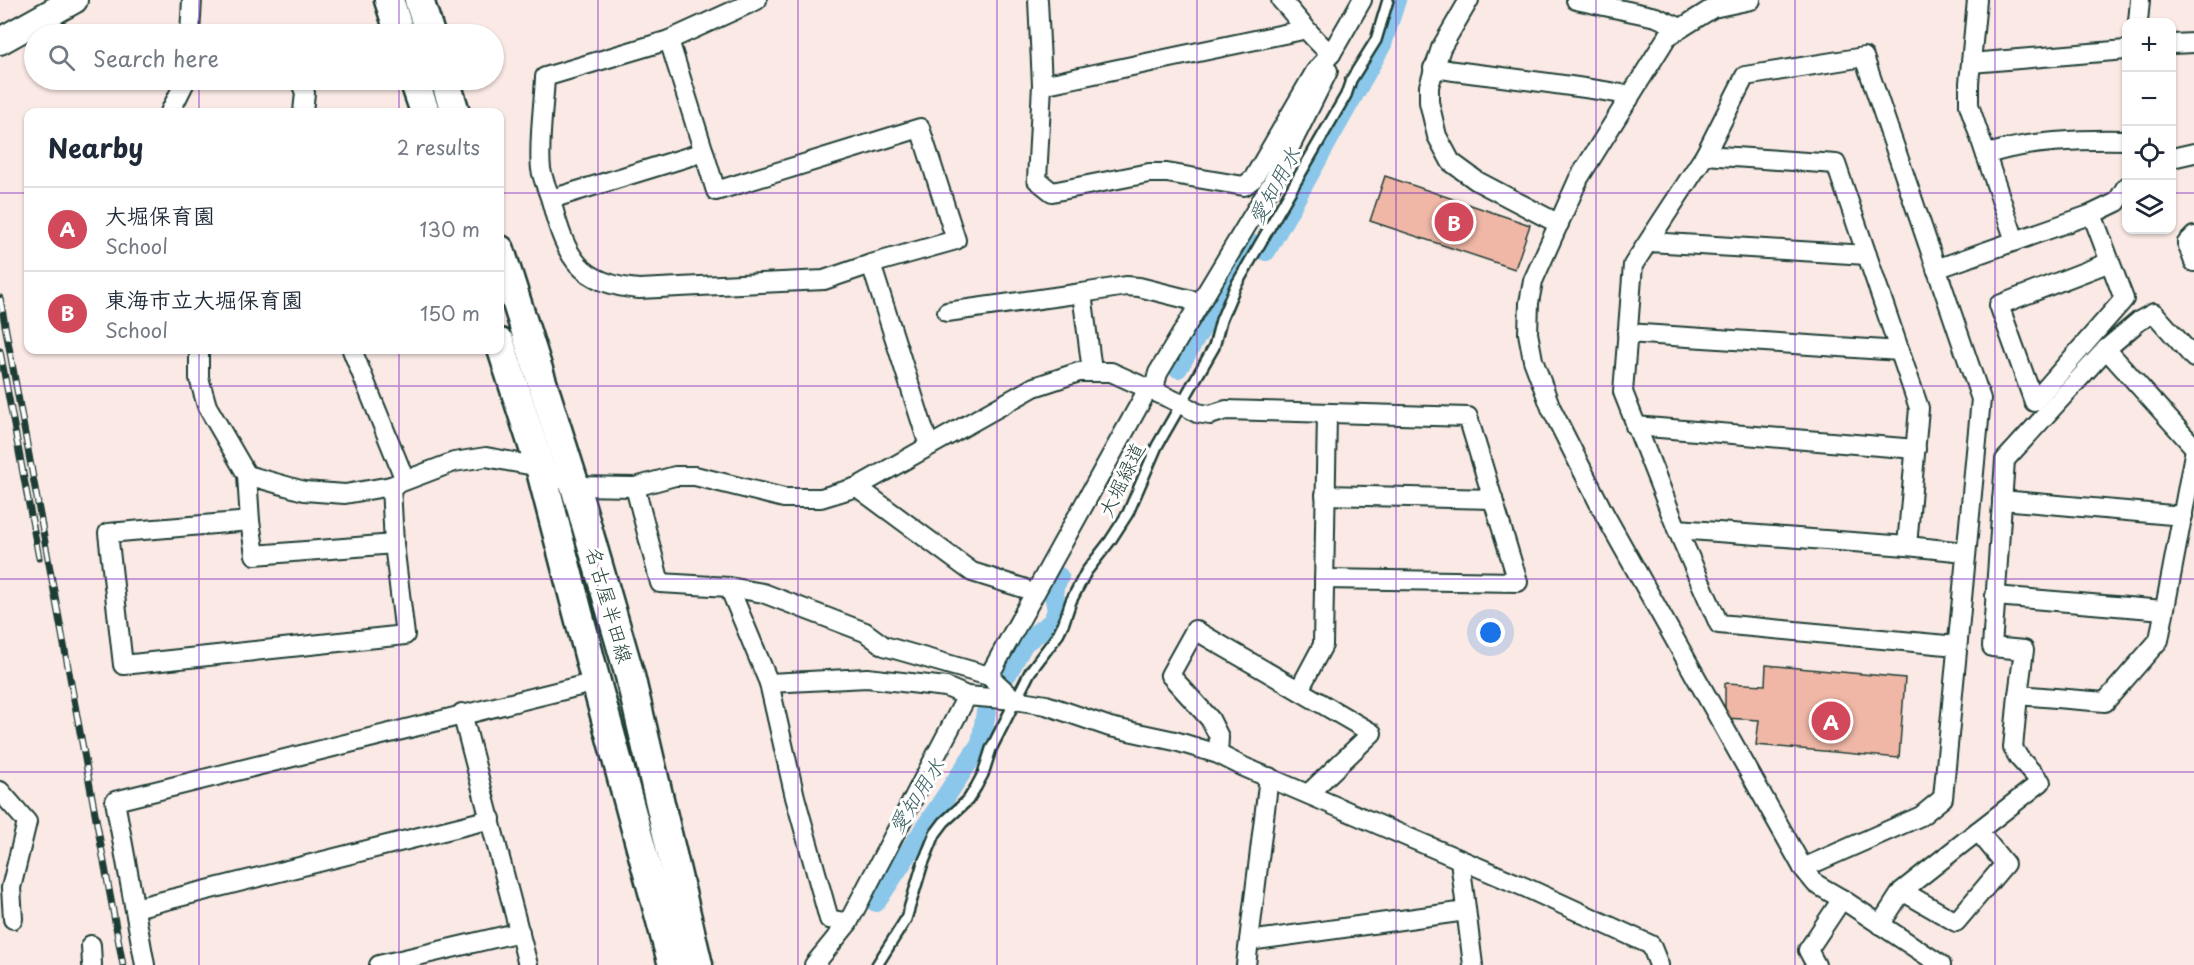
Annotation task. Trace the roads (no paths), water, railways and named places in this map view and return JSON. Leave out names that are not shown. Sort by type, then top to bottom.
[{"type":"main road","points":[[31,24],[74,0]]},
{"type":"main road","points":[[389,0],[397,24]]},
{"type":"main road","points":[[419,0],[427,24]]},
{"type":"main road","points":[[0,41],[24,28]]},
{"type":"main road","points":[[417,90],[424,108]]},
{"type":"main road","points":[[448,90],[454,108]]},
{"type":"main road","name":"名古屋半田線","points":[[504,263],[575,486],[630,676],[698,965]]},
{"type":"main road","name":"名古屋半田線","points":[[504,354],[540,467],[674,965]]},
{"type":"street","points":[[191,24],[192,0]]},
{"type":"street","points":[[669,40],[716,191],[920,128],[956,240],[824,280],[804,282],[639,289],[618,287],[593,276],[574,260],[562,239],[541,169],[545,77],[669,40],[757,0]]},
{"type":"street","points":[[1038,0],[1042,85],[1037,180],[1053,192],[1149,173],[1167,173],[1244,186],[1253,179],[1315,72],[1326,60],[1362,0]]},
{"type":"street","points":[[989,676],[1151,390],[1158,373],[1271,185],[1328,71],[1326,60],[1304,26],[1281,0]]},
{"type":"street","points":[[1469,0],[1441,48],[1433,68],[1429,86],[1429,102],[1437,136],[1451,162],[1477,181],[1559,224]]},
{"type":"street","points":[[1576,0],[1656,17],[1681,28]]},
{"type":"street","points":[[1751,0],[1713,8],[1667,37],[1579,178],[1533,280],[1529,303],[1528,333],[1533,360],[1551,408],[1605,515],[1803,868],[1816,884],[1842,899],[1936,964]]},
{"type":"street","points":[[1977,0],[1969,105],[2015,241]]},
{"type":"street","points":[[2138,18],[2140,0]]},
{"type":"street","points":[[1042,85],[1298,31],[1304,26]]},
{"type":"street","points":[[2176,44],[2194,43]]},
{"type":"street","points":[[1971,63],[2122,50]]},
{"type":"street","points":[[1803,868],[1921,816],[1943,798],[1980,399],[1864,57],[1745,76],[1705,155],[1633,265],[1623,392],[1635,426],[1719,624],[1957,646]]},
{"type":"street","points":[[1433,68],[1566,84],[1622,94],[1629,99]]},
{"type":"street","points":[[172,108],[181,90]]},
{"type":"street","points":[[303,108],[304,90]]},
{"type":"street","points":[[1986,155],[2007,147],[2122,140]]},
{"type":"street","points":[[551,199],[704,152]]},
{"type":"street","points":[[2176,157],[2194,153]]},
{"type":"street","points":[[1705,155],[1836,164],[1919,408],[1907,546]]},
{"type":"street","points":[[1936,269],[2091,214],[2117,202],[2122,194]]},
{"type":"street","points":[[2091,214],[2110,262],[2124,299],[2034,402],[1999,304],[2110,262]]},
{"type":"street","points":[[2194,236],[2187,243],[2194,262]]},
{"type":"street","points":[[1649,242],[1867,255]]},
{"type":"street","points":[[871,264],[928,447]]},
{"type":"street","points":[[947,312],[1126,286],[1139,287],[1199,302]]},
{"type":"street","points":[[1082,292],[1092,371]]},
{"type":"street","points":[[1880,925],[1902,891],[2041,782],[2013,748],[2024,650],[1992,647],[2005,460],[2106,349],[2139,321],[2154,313],[2194,358]]},
{"type":"street","points":[[1627,333],[1900,351]]},
{"type":"street","points":[[2106,349],[2194,447]]},
{"type":"street","points":[[199,354],[200,378],[207,406],[247,475],[255,555],[394,544]]},
{"type":"street","points":[[250,521],[108,533],[123,665],[405,635],[394,544],[398,483],[353,354]]},
{"type":"street","points":[[247,475],[304,491],[345,494],[398,483],[454,462],[486,457],[540,467],[575,486],[635,487],[675,476],[695,476],[784,498],[803,500],[821,498],[857,486],[1034,387],[1065,376],[1092,371],[1111,372],[1197,413],[1210,415],[1226,410],[1468,417],[1518,582],[1324,579]]},
{"type":"street","points":[[1299,690],[1323,645],[1327,414]]},
{"type":"street","points":[[1635,426],[1916,449]]},
{"type":"street","points":[[2018,695],[2105,702],[2159,640],[2194,454]]},
{"type":"street","points":[[857,486],[972,572],[1023,588]]},
{"type":"street","points":[[635,487],[660,583],[729,587],[763,593],[865,632],[884,646],[989,676],[1015,700]]},
{"type":"street","points":[[1325,495],[1493,499]]},
{"type":"street","points":[[2002,500],[2183,516]]},
{"type":"street","points":[[1677,529],[1965,552]]},
{"type":"street","points":[[729,587],[769,683],[795,797],[830,919],[848,922]]},
{"type":"street","points":[[1995,596],[2164,610]]},
{"type":"street","points":[[1218,754],[1219,737],[1210,719],[1170,675],[1195,630],[1372,734],[1308,794]]},
{"type":"street","points":[[769,683],[867,678],[946,687],[967,696],[1046,705],[1110,727],[1175,741],[1218,754],[1651,945],[1659,965]]},
{"type":"street","points":[[145,965],[115,801],[462,713],[596,682]]},
{"type":"street","points":[[814,965],[848,922],[967,696]]},
{"type":"street","points":[[462,713],[528,965]]},
{"type":"street","points":[[1246,965],[1269,777]]},
{"type":"street","points":[[0,791],[27,822],[11,888],[13,919]]},
{"type":"street","points":[[135,908],[491,819]]},
{"type":"street","points":[[1902,891],[1956,922],[2005,864],[1978,831]]},
{"type":"street","points":[[1460,860],[1473,965]]},
{"type":"street","points":[[1816,965],[1808,950],[1842,899]]},
{"type":"street","points":[[1249,941],[1466,911]]},
{"type":"street","points":[[379,965],[520,932]]},
{"type":"street","points":[[91,945],[92,965]]},
{"type":"lane","name":"大堀緑道","points":[[877,965],[906,919],[922,866],[935,834],[944,822],[968,800],[976,787],[983,774],[991,748],[1030,672],[1057,636],[1086,572],[1128,513],[1157,447],[1214,347],[1221,320],[1238,281],[1376,40],[1388,0]]},
{"type":"waterway","name":"愛知用水","points":[[1178,368],[1251,244],[1266,251],[1382,44],[1396,0]]},
{"type":"waterway","name":"愛知用水","points":[[1007,674],[1024,643],[1052,622],[1057,611],[1053,589],[1059,577]]},
{"type":"waterway","name":"愛知用水","points":[[876,902],[981,743],[986,712]]},
{"type":"railway","points":[[0,298],[123,965]]},
{"type":"railway","points":[[0,351],[39,558]]},
{"type":"place","name":"東海市立大堀保育園","points":[[1454,222]]},
{"type":"place","name":"大堀保育園","points":[[1831,721]]}]
